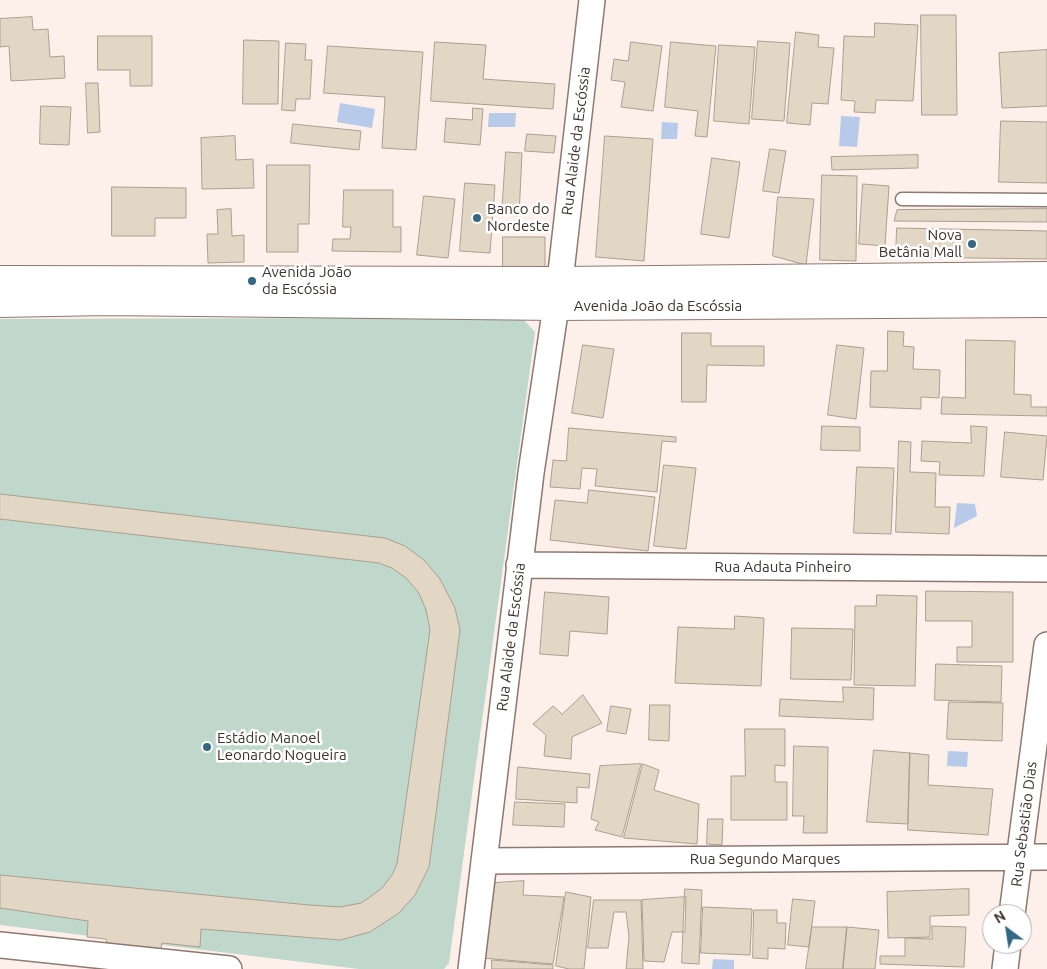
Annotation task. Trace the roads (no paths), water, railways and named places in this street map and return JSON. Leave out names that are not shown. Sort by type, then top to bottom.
[{"type":"main road","name":"Avenida João da Escóssia","points":[[0,303],[558,294],[1047,276]]},
{"type":"main road","name":"Avenida João da Escóssia","points":[[0,280],[558,294],[1047,303]]},
{"type":"street","name":"Rua Alaide da Escóssia","points":[[471,969],[531,473],[558,294],[592,0]]},
{"type":"street","name":"Rua Adauta Pinheiro","points":[[520,565],[1047,569]]},
{"type":"street","name":"Rua Sebastião Dias","points":[[1013,904],[1047,645]]},
{"type":"street","name":"Rua Segundo Marques","points":[[484,861],[1047,856]]},
{"type":"street","points":[[0,945],[229,969]]},
{"type":"street","points":[[1005,969],[1007,954]]},
{"type":"lane","points":[[902,199],[1047,200]]},
{"type":"water","points":[[340,103],[375,109],[372,128],[337,122]]},
{"type":"water","points":[[489,113],[516,113],[515,127],[488,127]]},
{"type":"water","points":[[841,116],[860,117],[857,147],[839,146]]},
{"type":"water","points":[[662,122],[678,123],[677,139],[661,139]]},
{"type":"water","points":[[957,503],[975,504],[977,516],[954,528]]},
{"type":"water","points":[[948,751],[968,752],[967,767],[947,766]]},
{"type":"water","points":[[713,959],[734,960],[734,969],[712,969]]},
{"type":"place","name":"Banco do Nordeste","points":[[477,218]]},
{"type":"place","name":"Nova Betânia Mall","points":[[972,244]]},
{"type":"place","name":"Avenida João da Escóssia","points":[[252,281]]},
{"type":"place","name":"Estádio Manoel Leonardo Nogueira","points":[[207,747]]}]
